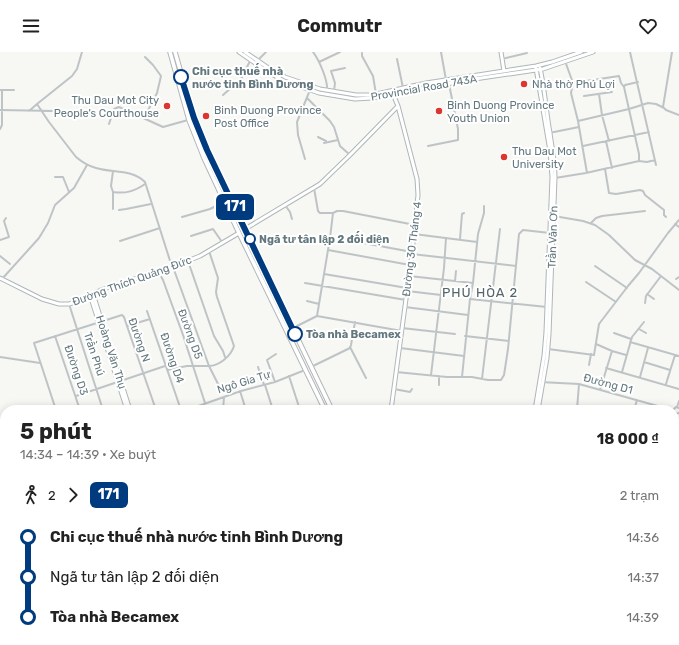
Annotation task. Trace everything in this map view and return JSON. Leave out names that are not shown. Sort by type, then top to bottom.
[{"type":"highway","points":[[170,52],[189,120],[204,158],[323,405]]},
{"type":"highway","points":[[175,52],[194,118],[210,157],[329,405]]},
{"type":"highway","points":[[189,120],[194,118]]},
{"type":"highway","points":[[239,233],[246,229]]},
{"type":"highway","points":[[306,369],[310,367]]},
{"type":"street","points":[[29,111],[72,76],[77,69],[82,52]]},
{"type":"street","name":"Provincial Road 743A","points":[[239,52],[250,61],[284,81],[310,90],[355,99],[372,98],[505,72]]},
{"type":"street","name":"Provincial Road 743A","points":[[245,52],[257,61],[285,77],[305,85],[334,92],[356,95],[376,94],[446,80],[538,67],[565,61],[593,52]]},
{"type":"street","points":[[257,61],[266,52]]},
{"type":"street","points":[[313,52],[319,62],[327,83],[327,90]]},
{"type":"street","points":[[319,62],[340,52]]},
{"type":"street","points":[[441,52],[446,80]]},
{"type":"street","points":[[501,52],[505,72]]},
{"type":"street","name":"Provincial Road 743A","points":[[538,67],[581,52]]},
{"type":"street","points":[[630,52],[656,165]]},
{"type":"street","points":[[664,108],[672,52]]},
{"type":"street","points":[[362,53],[362,56],[373,76],[376,94]]},
{"type":"street","points":[[502,59],[528,53]]},
{"type":"street","points":[[144,118],[157,93],[161,76],[145,57]]},
{"type":"street","points":[[397,59],[404,88]]},
{"type":"street","points":[[223,95],[241,79],[250,61]]},
{"type":"street","points":[[565,61],[573,82],[572,93],[587,173]]},
{"type":"street","name":"Trần Văn Ơn","points":[[538,67],[548,133],[553,216],[550,233],[545,348],[539,405]]},
{"type":"street","points":[[334,92],[335,83],[331,71],[345,68]]},
{"type":"street","points":[[573,82],[593,81],[618,76],[621,85],[624,87],[639,161]]},
{"type":"street","points":[[624,87],[625,85],[638,82]]},
{"type":"street","points":[[428,146],[458,140],[458,129],[448,83]]},
{"type":"street","points":[[0,129],[2,125],[1,91],[14,90]]},
{"type":"street","points":[[305,159],[298,135],[297,122],[310,90]]},
{"type":"street","name":"Đường 30 Tháng 4","points":[[392,90],[398,106],[418,187],[412,253],[392,405]]},
{"type":"street","points":[[584,96],[612,92]]},
{"type":"street","points":[[599,94],[612,168]]},
{"type":"street","points":[[307,98],[334,127],[340,146],[350,155]]},
{"type":"street","points":[[578,121],[651,103],[679,115]]},
{"type":"street","points":[[37,104],[76,157],[96,168],[134,175],[141,178],[145,184],[172,267],[209,366],[218,384],[230,394]]},
{"type":"street","points":[[246,229],[314,188],[334,172],[398,106]]},
{"type":"street","points":[[109,124],[116,107],[121,107],[158,125],[166,127],[189,120]]},
{"type":"street","points":[[1,110],[55,111]]},
{"type":"street","points":[[548,133],[579,127]]},
{"type":"street","points":[[583,146],[649,132]]},
{"type":"street","name":"Trần Văn Ơn","points":[[536,405],[548,348],[555,178],[554,156],[548,133]]},
{"type":"street","points":[[318,137],[327,142]]},
{"type":"street","points":[[324,143],[338,140]]},
{"type":"street","points":[[555,178],[612,168],[639,161],[647,162],[656,160]]},
{"type":"street","points":[[1,279],[39,238],[48,223],[55,205],[78,181],[87,164]]},
{"type":"street","points":[[605,169],[609,193],[616,194],[640,190],[643,191],[645,195],[664,210],[664,215],[666,217]]},
{"type":"street","points":[[113,171],[111,186],[113,192],[113,209]]},
{"type":"street","points":[[55,177],[63,177],[69,192]]},
{"type":"street","points":[[113,192],[131,192],[145,184]]},
{"type":"street","points":[[314,188],[320,214],[343,211],[415,225]]},
{"type":"street","points":[[182,217],[210,209],[224,202]]},
{"type":"street","points":[[118,210],[152,204]]},
{"type":"street","points":[[285,206],[290,212],[292,219]]},
{"type":"street","points":[[462,377],[465,336],[484,206]]},
{"type":"street","points":[[591,223],[596,218],[602,216],[645,211]]},
{"type":"street","points":[[317,316],[331,237],[333,213]]},
{"type":"street","points":[[460,239],[462,214],[464,213]]},
{"type":"street","points":[[553,216],[574,218],[591,223],[609,235],[635,260],[645,264],[679,290]]},
{"type":"street","points":[[0,240],[9,238],[4,220],[6,218]]},
{"type":"street","points":[[548,348],[594,355],[599,324],[679,220]]},
{"type":"street","points":[[675,224],[679,227]]},
{"type":"street","points":[[120,241],[160,228]]},
{"type":"street","points":[[191,236],[213,229],[222,242]]},
{"type":"street","points":[[482,379],[500,229]]},
{"type":"street","points":[[396,372],[439,376],[476,377],[500,381],[503,378],[509,341],[519,234],[521,230],[550,233]]},
{"type":"street","name":"Đường Thích Quảng Đức","points":[[1,279],[42,299],[59,304],[69,304],[79,301],[101,290],[188,261],[239,233]]},
{"type":"street","points":[[414,234],[478,242]]},
{"type":"street","points":[[331,237],[412,253],[516,266]]},
{"type":"street","points":[[431,375],[443,280],[446,238]]},
{"type":"street","points":[[167,370],[193,365],[218,365],[234,349],[234,345],[217,297],[216,292],[218,278],[208,250]]},
{"type":"street","points":[[328,250],[410,265]]},
{"type":"street","points":[[0,256],[10,264]]},
{"type":"street","points":[[188,261],[214,336],[225,357]]},
{"type":"street","points":[[595,266],[627,288]]},
{"type":"street","name":"Đường D5","points":[[158,270],[163,280],[205,403]]},
{"type":"street","points":[[455,281],[456,271]]},
{"type":"street","points":[[324,274],[441,295]]},
{"type":"street","points":[[409,276],[473,283]]},
{"type":"street","points":[[645,303],[644,299],[647,294],[662,276]]},
{"type":"street","points":[[586,282],[616,302]]},
{"type":"street","points":[[305,283],[406,300]]},
{"type":"street","name":"Hoàng Văn Thụ","points":[[92,294],[126,405]]},
{"type":"street","points":[[647,294],[654,299]]},
{"type":"street","points":[[470,299],[547,307]]},
{"type":"street","points":[[306,302],[319,304]]},
{"type":"street","name":"Trần Phú","points":[[69,304],[101,405]]},
{"type":"street","points":[[405,307],[468,315]]},
{"type":"street","name":"Đường D4","points":[[147,311],[180,405]]},
{"type":"street","name":"Đường N","points":[[54,405],[34,344],[77,328],[122,315],[124,317],[154,405]]},
{"type":"street","points":[[292,329],[317,316],[402,330],[456,334]]},
{"type":"street","points":[[127,326],[150,320]]},
{"type":"street","points":[[355,322],[350,347],[366,378]]},
{"type":"street","points":[[622,372],[631,339],[644,322]]},
{"type":"street","points":[[639,329],[646,334]]},
{"type":"street","points":[[614,333],[631,339]]},
{"type":"street","name":"Đường D3","points":[[55,336],[79,405]]},
{"type":"street","points":[[465,336],[509,341]]},
{"type":"street","points":[[630,342],[679,356]]},
{"type":"street","points":[[596,344],[626,355]]},
{"type":"street","points":[[310,367],[350,347]]},
{"type":"street","points":[[400,348],[464,356]]},
{"type":"street","points":[[640,377],[648,348]]},
{"type":"street","points":[[600,390],[612,351]]},
{"type":"street","points":[[274,382],[267,360],[276,354]]},
{"type":"street","points":[[589,365],[590,354]]},
{"type":"street","points":[[666,385],[674,355]]},
{"type":"street","points":[[0,357],[40,363]]},
{"type":"street","points":[[644,362],[670,370]]},
{"type":"street","points":[[76,396],[166,366]]},
{"type":"street","points":[[258,367],[271,405]]},
{"type":"street","points":[[606,368],[679,389]]},
{"type":"street","name":"Ngô Gia Tự","points":[[200,405],[230,394],[274,382],[306,369]]},
{"type":"street","points":[[289,376],[298,405]]},
{"type":"street","points":[[439,376],[439,385]]},
{"type":"street","name":"Đường D1","points":[[541,382],[579,384],[654,405]]},
{"type":"street","points":[[577,405],[579,384]]},
{"type":"street","points":[[394,389],[410,392],[412,389]]},
{"type":"street","points":[[240,391],[244,405]]},
{"type":"street","points":[[224,397],[224,405]]},
{"type":"street","name":"Hoàng Văn Thụ","points":[[124,398],[128,405]]},
{"type":"street","points":[[636,405],[637,400]]},
{"type":"bus line","name":"171","points":[[181,77],[199,132],[295,334]]},
{"type":"place","name":"Chi cục thuế nhà nước tỉnh Bình Dương","points":[[181,77]]},
{"type":"place","name":"Nhà thờ Phú Lợi","points":[[524,84]]},
{"type":"place","name":"Thu Dau Mot City People's Courthouse","points":[[167,106]]},
{"type":"place","name":"Binh Duong Province Youth Union","points":[[439,111]]},
{"type":"place","name":"Binh Duong Province Post Office","points":[[206,116]]},
{"type":"place","name":"Thu Dau Mot University","points":[[504,157]]},
{"type":"place","name":"Ngã tư tân lập 2 đối diện","points":[[250,239]]},
{"type":"place","name":"Tòa nhà Becamex","points":[[295,334]]},
{"type":"district","name":"PHÚ HÒA 2","points":[[480,292]]}]
